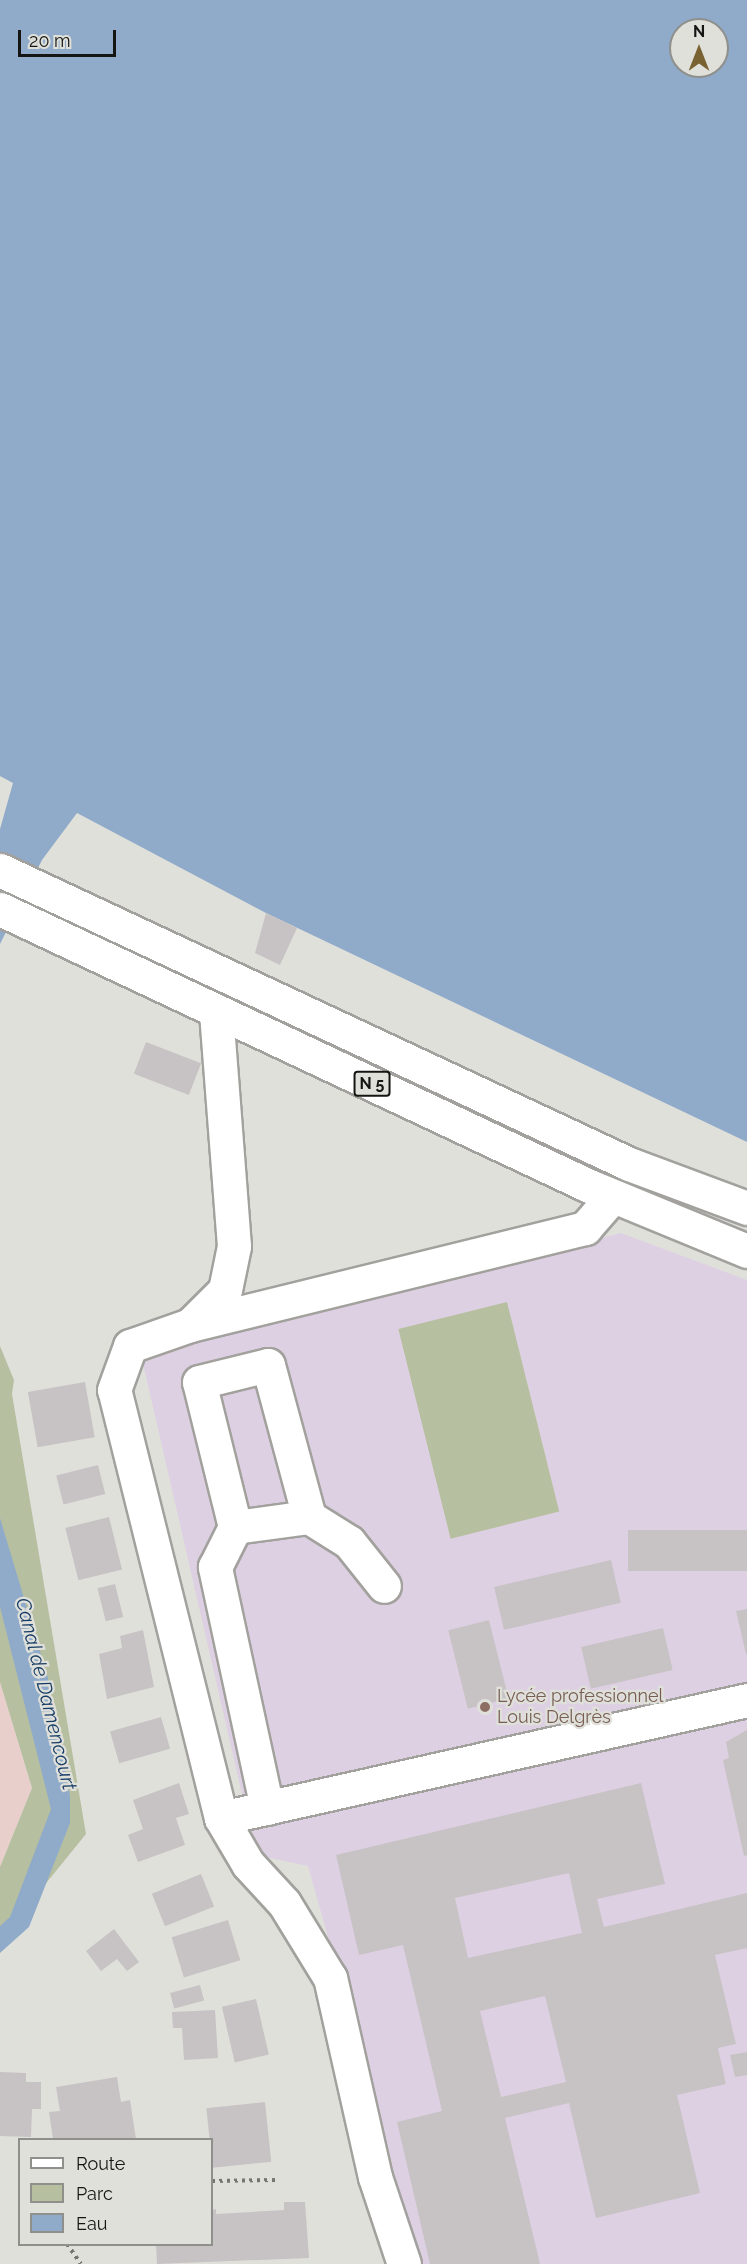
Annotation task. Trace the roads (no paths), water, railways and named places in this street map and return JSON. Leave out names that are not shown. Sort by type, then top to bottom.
[{"type":"street","name":"N 5","points":[[0,870],[629,1164],[747,1208]]},
{"type":"street","name":"N 5","points":[[0,909],[612,1197],[747,1251]]},
{"type":"street","points":[[190,1325],[225,1290],[234,1246],[216,1011]]},
{"type":"street","points":[[404,2264],[375,2177],[330,1978],[284,1903],[249,1864],[221,1818],[114,1390],[130,1346],[190,1325],[585,1228],[612,1197]]},
{"type":"street","points":[[267,1808],[215,1567],[236,1527],[199,1382],[268,1365],[309,1517]]},
{"type":"street","points":[[236,1527],[309,1517],[349,1542],[384,1586]]},
{"type":"street","points":[[221,1818],[747,1700]]},
{"type":"water","points":[[0,0],[747,0],[747,1142],[266,913],[77,813],[42,860],[0,944],[0,829],[13,783],[0,776]]},
{"type":"water","name":"Canal de Damencourt","points":[[0,1518],[48,1678],[70,1796],[70,1823],[29,1927],[0,1953],[0,1926],[10,1917],[51,1809],[0,1607]]},
{"type":"place","name":"Lycée professionnel Louis Delgrès","points":[[485,1707]]}]
